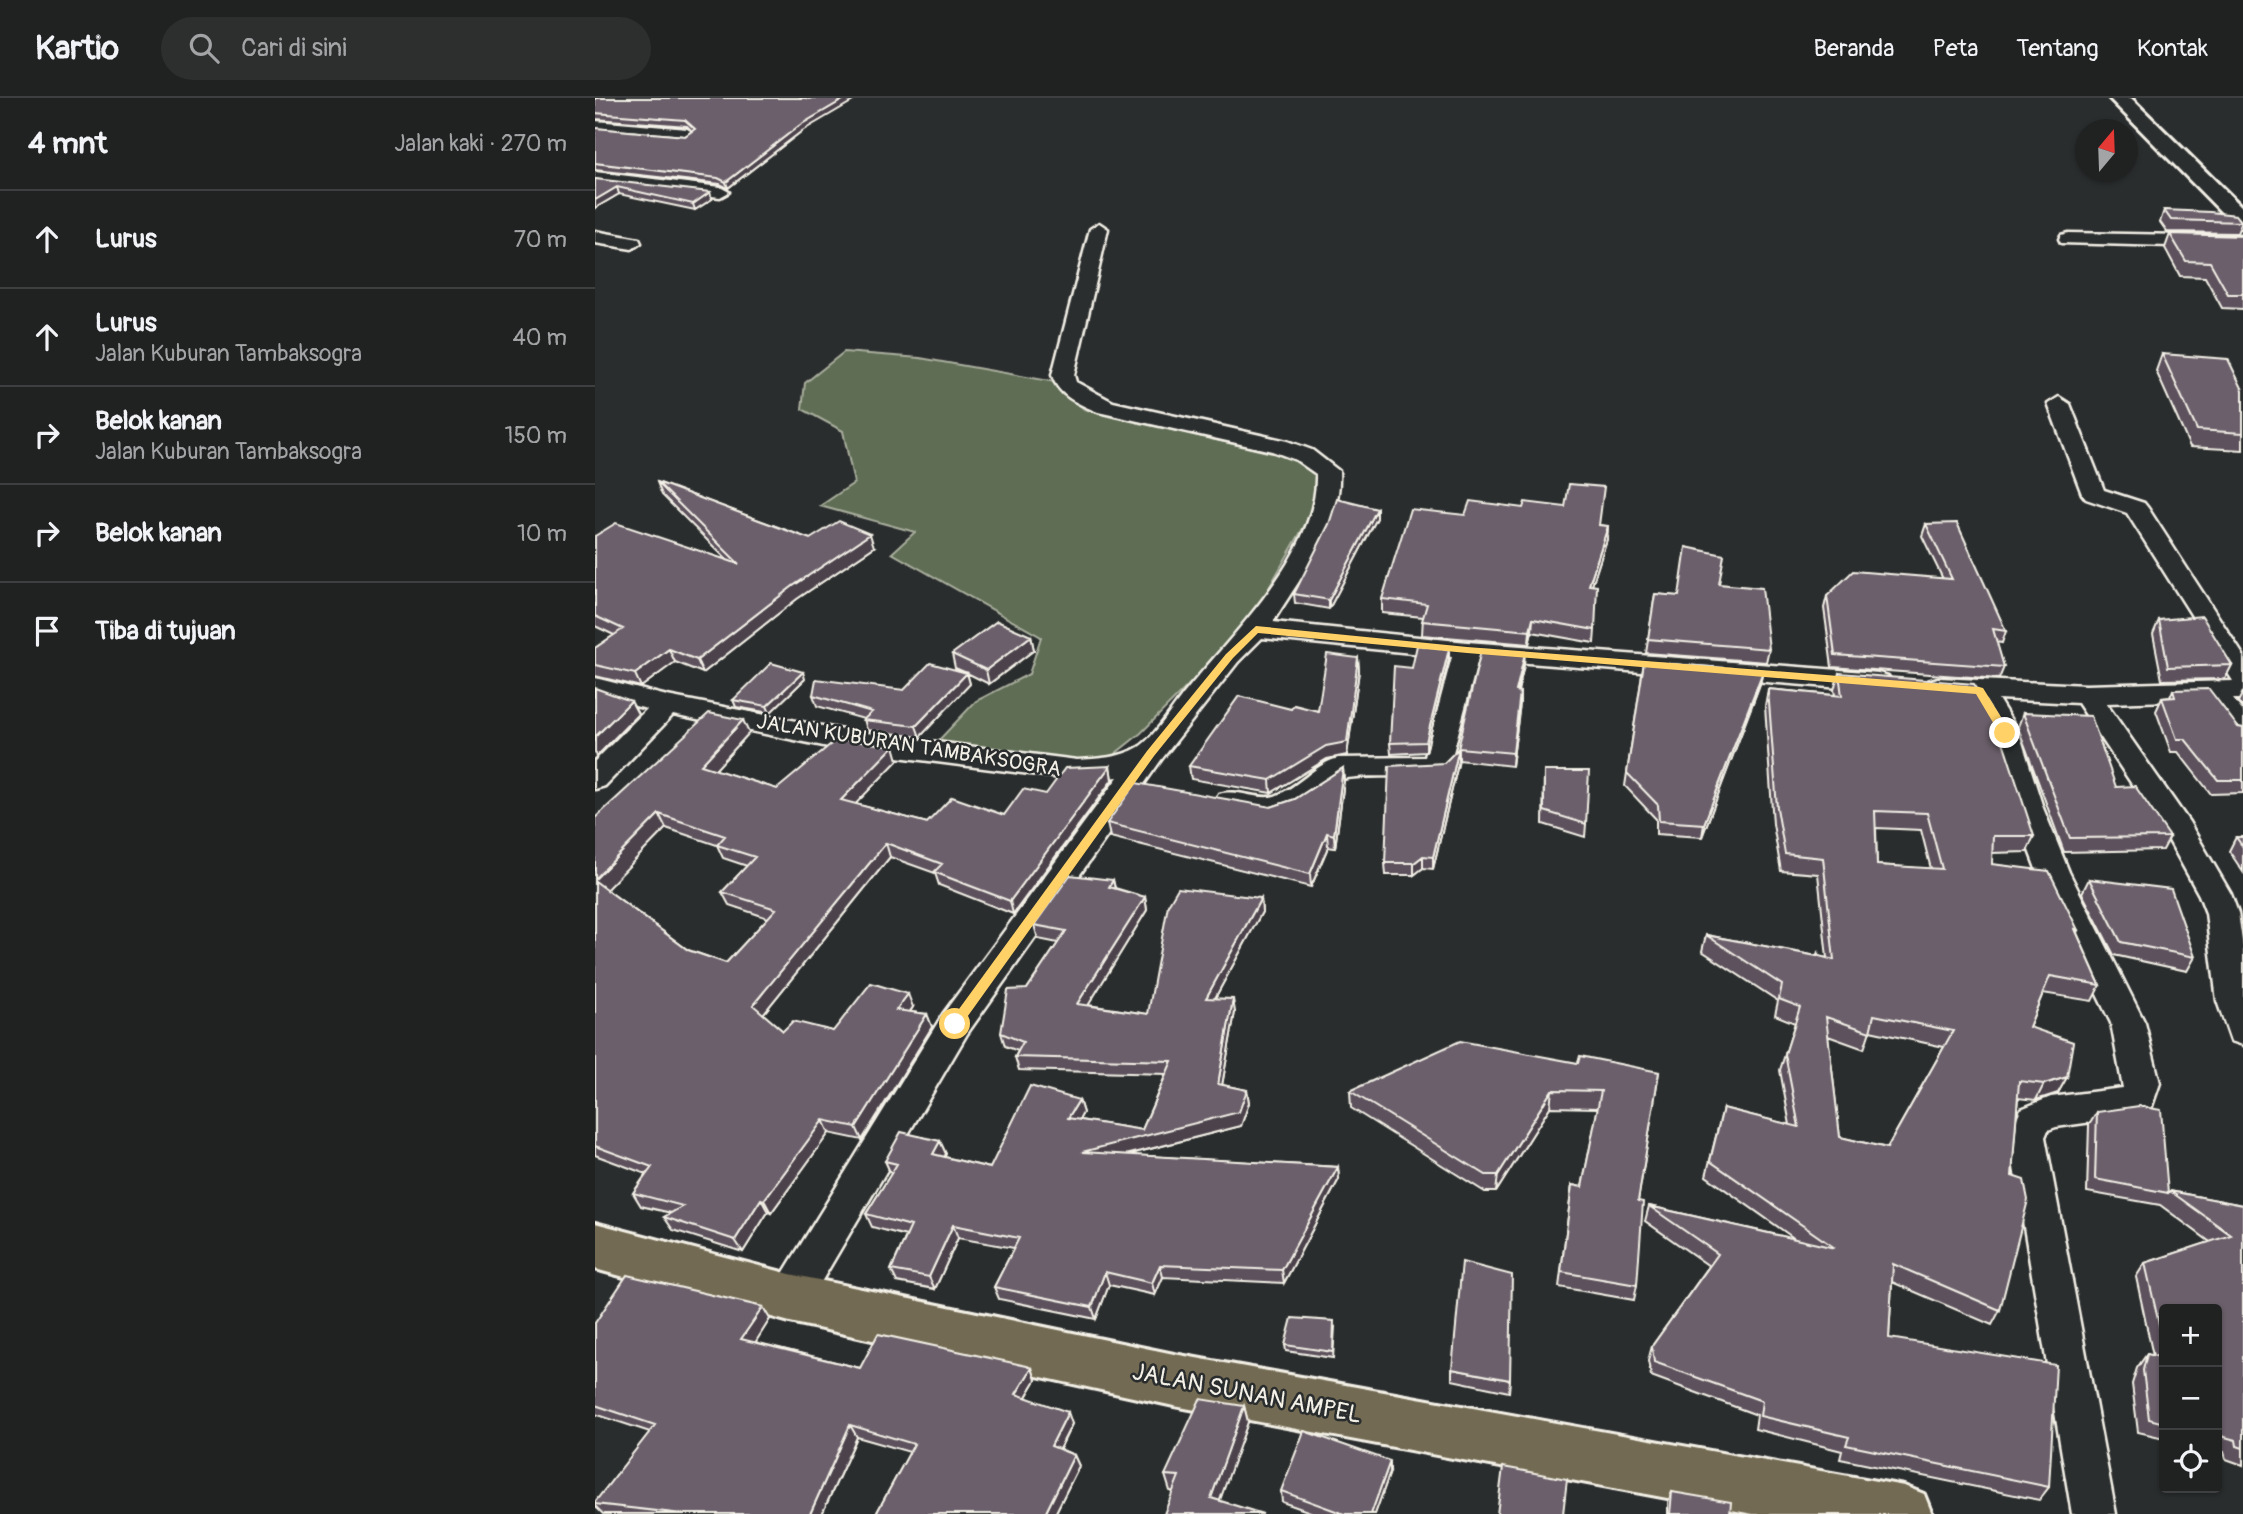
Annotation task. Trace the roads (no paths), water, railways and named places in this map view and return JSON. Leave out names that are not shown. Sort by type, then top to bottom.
[{"type":"main road","name":"JALAN SUNAN AMPEL","points":[[595,1246],[790,1298],[1174,1380],[1904,1514]]},
{"type":"street","points":[[2119,98],[2243,221]]},
{"type":"street","points":[[595,125],[687,134]]},
{"type":"street","points":[[595,177],[720,192]]},
{"type":"street","name":"JALAN KUBURAN TAMBAKSOGRA","points":[[595,687],[667,705],[842,740],[1077,770],[1113,768],[1150,753],[1229,656],[1256,629],[1315,528],[1329,492],[1327,471],[1304,455],[1279,446],[1106,407],[1066,385],[1063,375],[1099,229]]},
{"type":"street","points":[[595,237],[632,243]]},
{"type":"street","points":[[2068,239],[2243,242]]},
{"type":"street","points":[[2059,404],[2094,495],[2136,508],[2243,676]]},
{"type":"street","points":[[1256,629],[1467,650],[1979,690],[2086,694],[2243,690]]},
{"type":"street","points":[[1208,797],[1273,807],[1285,803],[1338,768],[1426,767],[1438,764],[1467,650]]},
{"type":"street","points":[[1979,690],[2005,733],[2028,808],[2054,874],[2128,1023],[2142,1083],[2138,1098],[2128,1102],[2051,1112],[2034,1120],[2027,1137],[2094,1514]]},
{"type":"street","points":[[2211,691],[2243,732]]},
{"type":"street","points":[[2086,694],[2178,830],[2215,894],[2222,913],[2234,1001],[2243,1031]]},
{"type":"street","points":[[595,779],[667,705]]},
{"type":"street","points":[[790,1298],[955,1024],[1142,785],[1150,753]]}]
